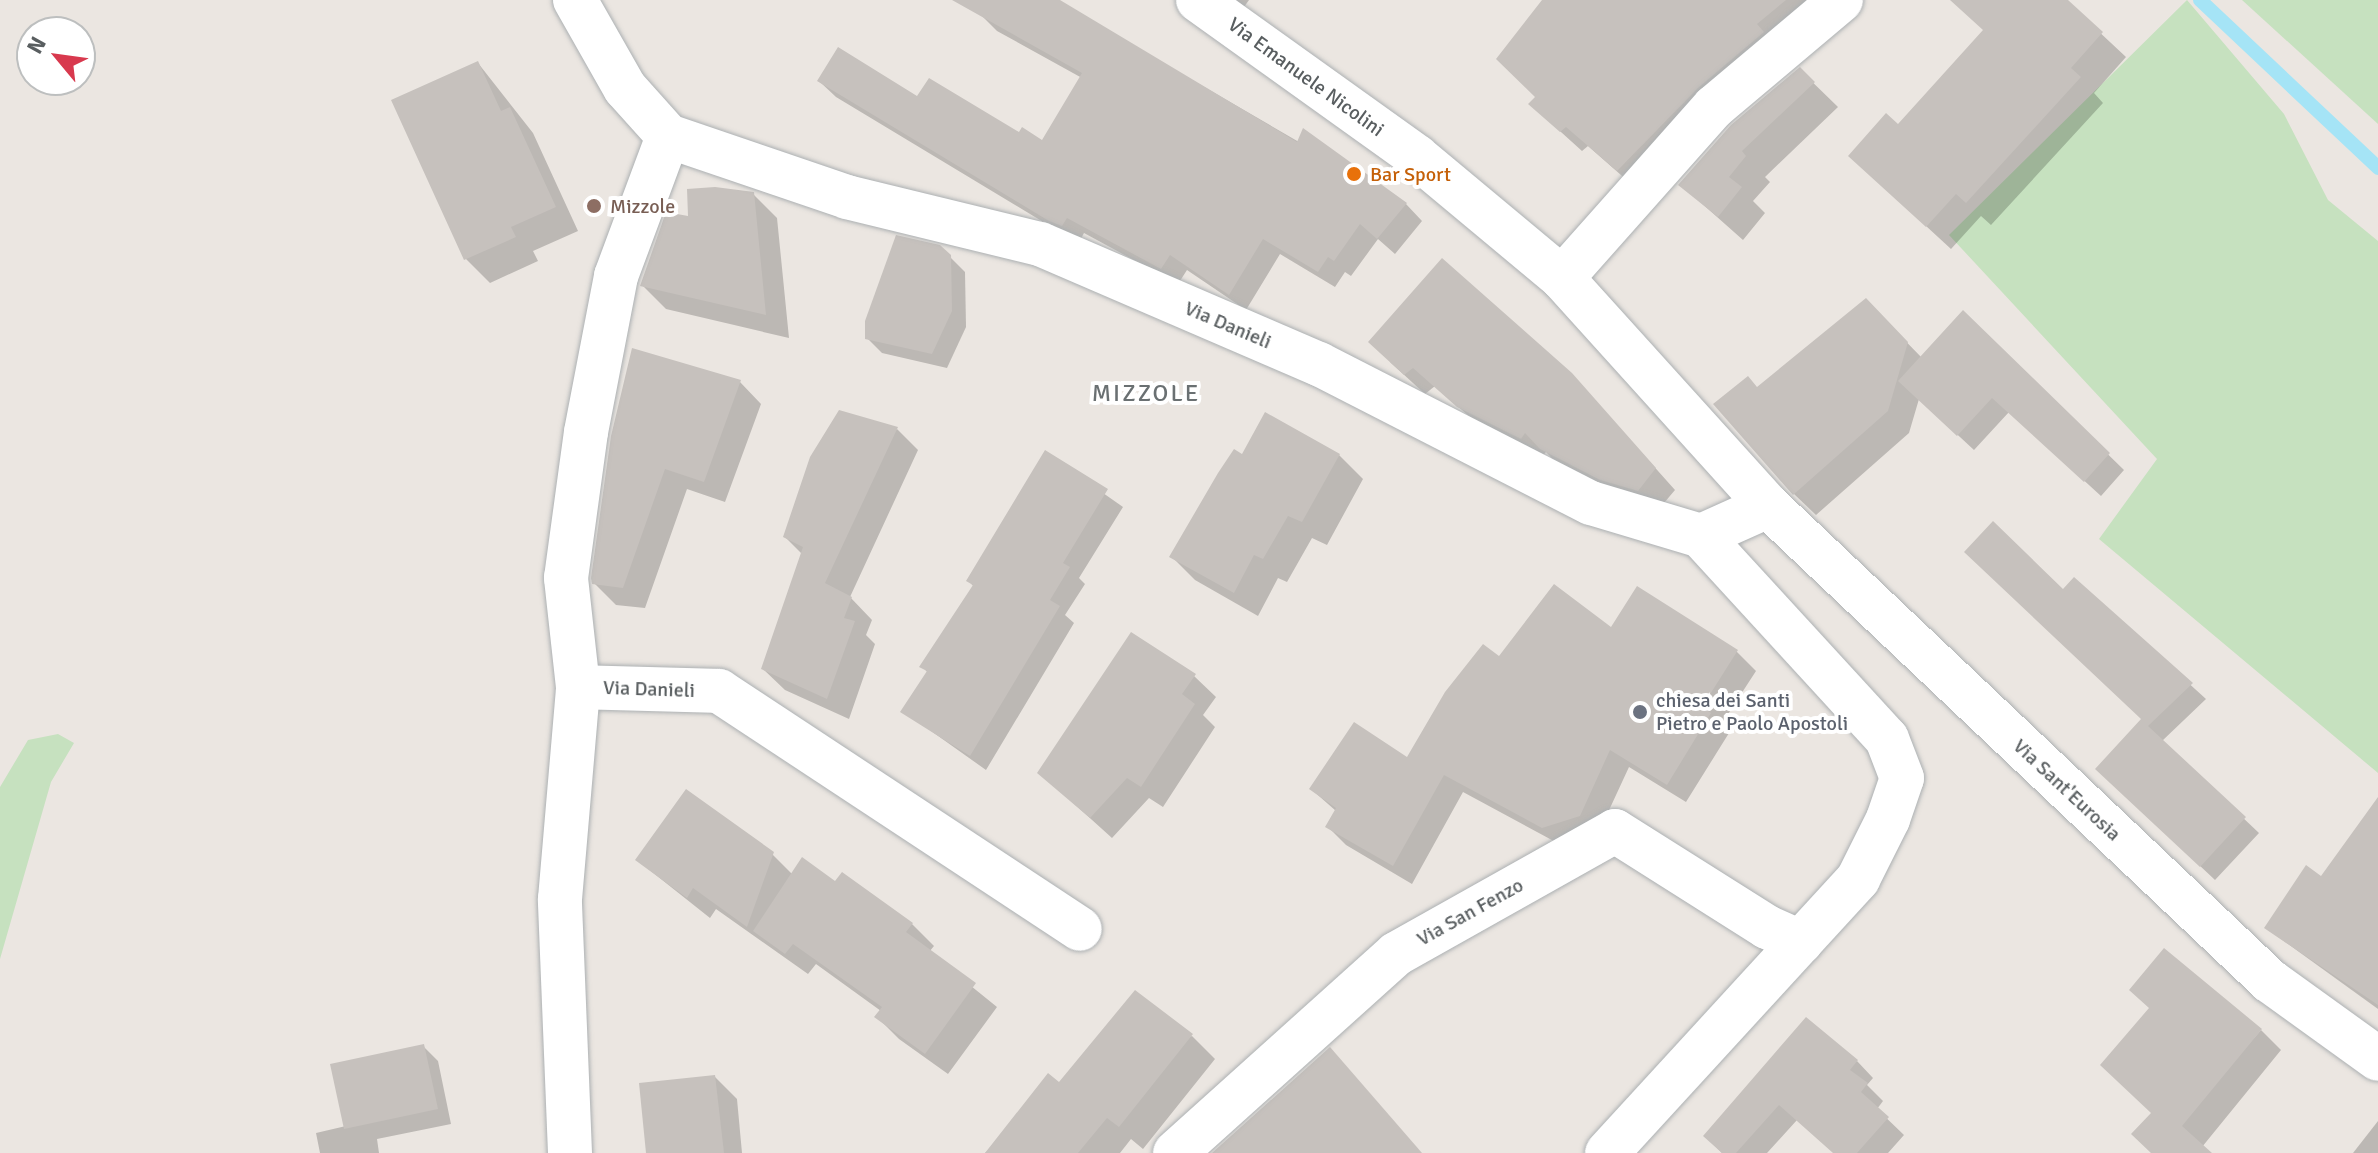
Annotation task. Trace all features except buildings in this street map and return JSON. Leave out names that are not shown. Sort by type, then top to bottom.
[{"type":"street","name":"Via Danieli","points":[[575,0],[625,88],[668,136],[847,197],[1040,244],[1319,364],[1591,503],[1701,536]]},
{"type":"street","name":"Via Emanuele Nicolini","points":[[1198,0],[1417,157],[1562,278],[1768,506]]},
{"type":"street","points":[[1562,278],[1714,107],[1841,0]]},
{"type":"street","name":"Via Danieli","points":[[570,1153],[560,899],[578,687],[566,578],[586,432],[616,276],[668,136]]},
{"type":"street","points":[[1607,1153],[1858,879],[1902,778],[1887,739],[1701,536],[1768,506]]},
{"type":"street","name":"Via Sant'Eurosia","points":[[1768,506],[2270,981],[2378,1059]]},
{"type":"street","name":"Via Danieli","points":[[578,687],[719,691],[1080,929]]},
{"type":"street","name":"Via San Fenzo","points":[[1175,1153],[1396,954],[1615,831],[1767,927],[1801,942]]},
{"type":"green space","points":[[2187,0],[2284,114],[2328,200],[2378,241],[2378,773],[2099,539],[2157,459],[1949,235]]},
{"type":"green space","points":[[2242,0],[2378,0],[2378,124]]},
{"type":"green space","points":[[58,734],[74,743],[51,782],[0,959],[0,787],[28,740]]},
{"type":"waterway","points":[[2200,0],[2378,168]]},
{"type":"place","name":"Bar Sport","points":[[1354,174]]},
{"type":"place","name":"Mizzole","points":[[594,206]]},
{"type":"place","name":"chiesa dei Santi Pietro e Paolo Apostoli","points":[[1640,712]]},
{"type":"district","name":"MIZZOLE","points":[[1146,394]]}]
